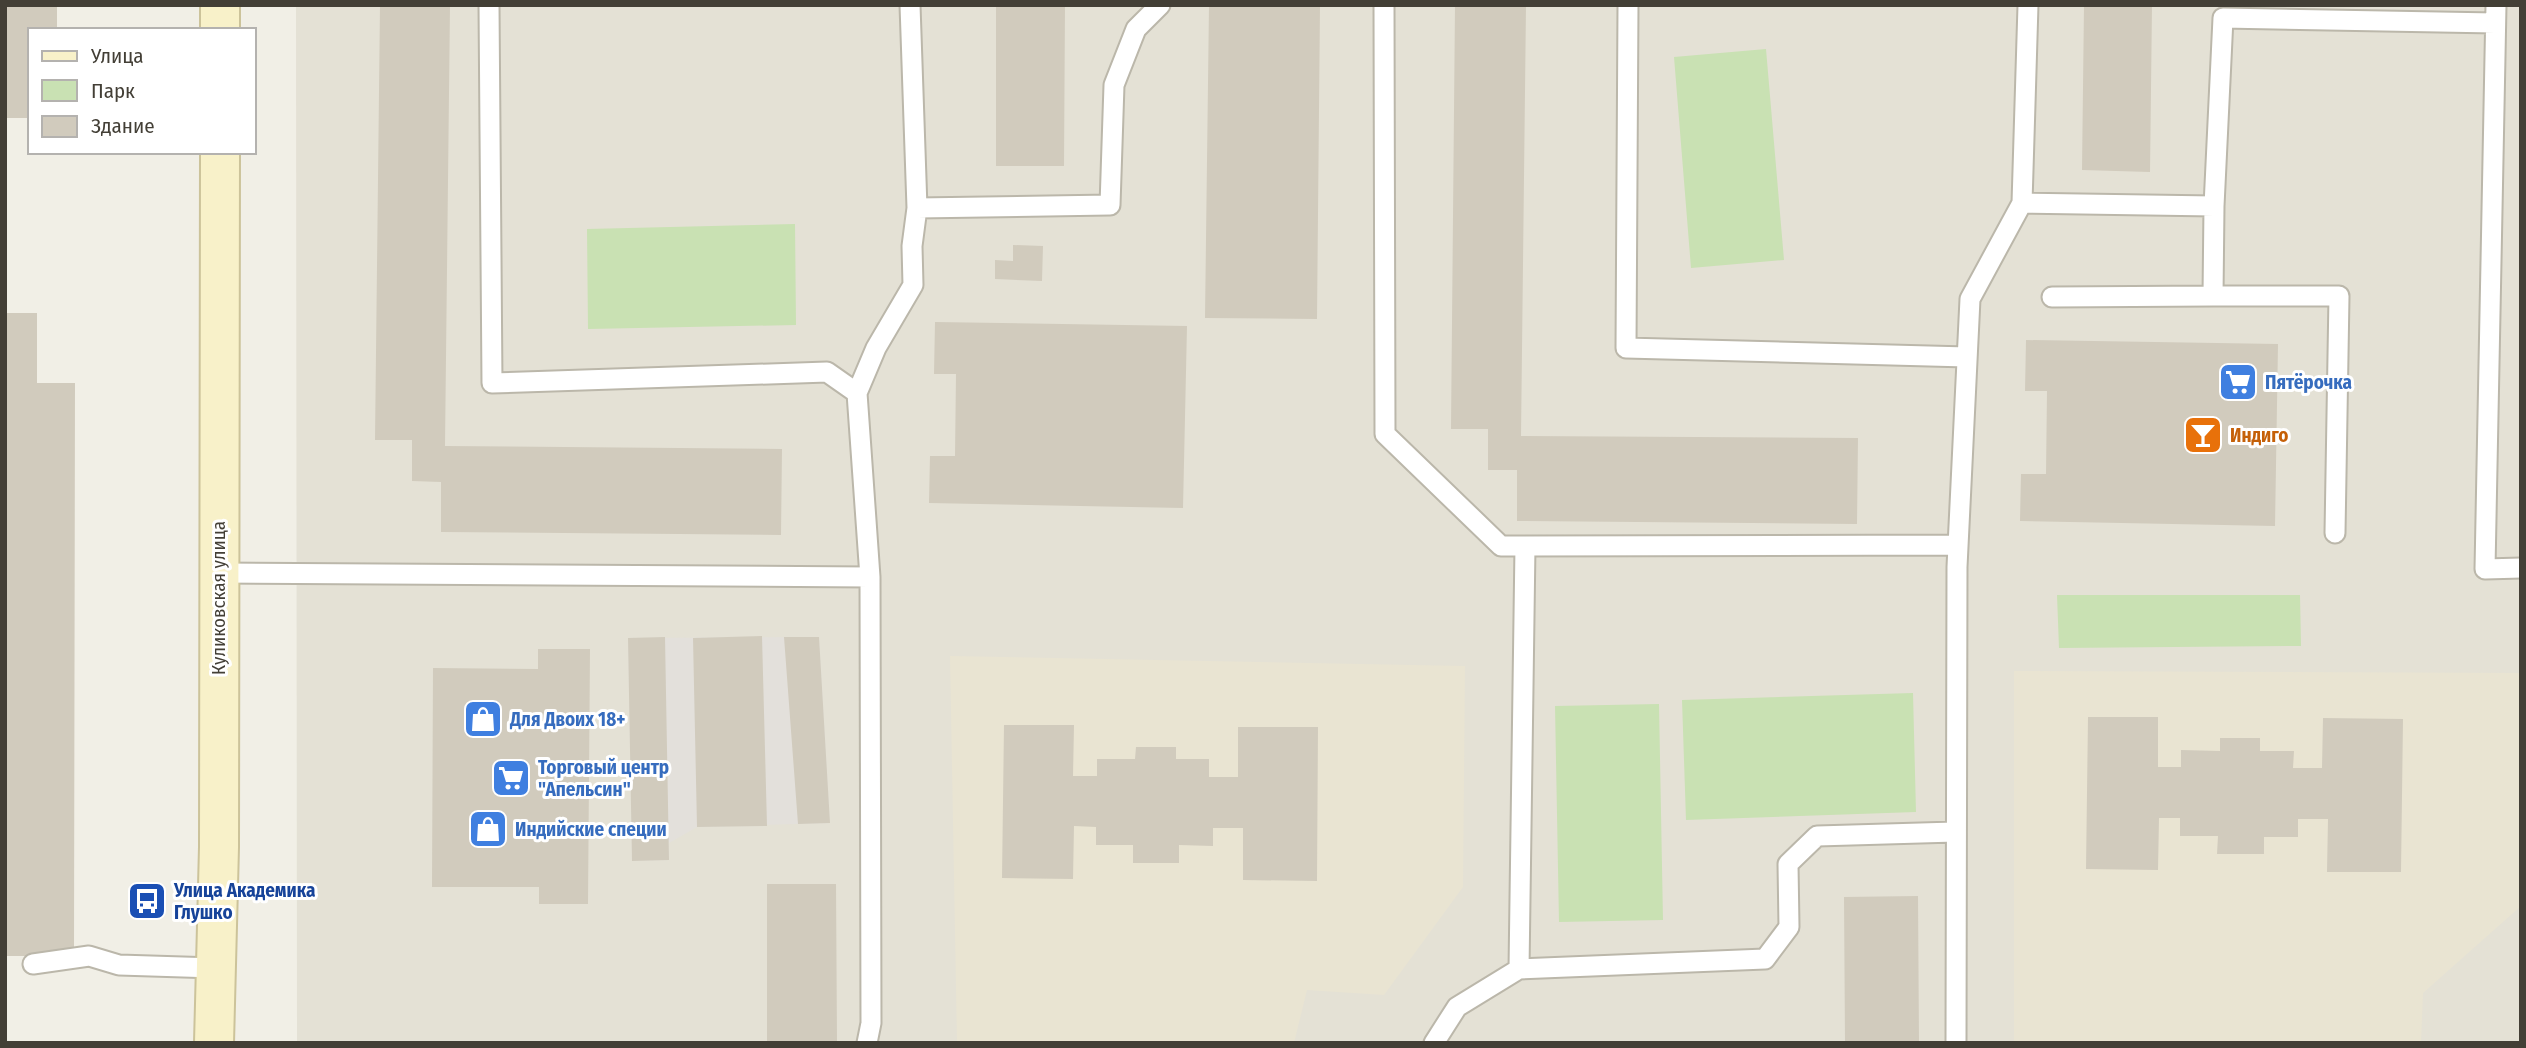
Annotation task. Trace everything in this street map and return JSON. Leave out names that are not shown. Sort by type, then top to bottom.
[{"type":"street","points":[[220,5],[220,28]]},
{"type":"street","name":"Куликовская улица","points":[[214,1043],[219,847],[220,154]]},
{"type":"lane","points":[[489,5],[492,383],[827,372],[857,393]]},
{"type":"lane","points":[[867,1043],[871,1023],[870,577],[857,393],[876,348],[913,285],[912,246],[917,208],[910,5]]},
{"type":"lane","points":[[917,208],[1110,205],[1114,85],[1136,29],[1160,5]]},
{"type":"lane","points":[[1384,5],[1385,434],[1501,546],[1958,545]]},
{"type":"lane","points":[[1628,5],[1626,348],[1967,357]]},
{"type":"lane","points":[[1956,1043],[1958,545],[1970,299],[2022,203],[2028,5]]},
{"type":"lane","points":[[2213,296],[2214,206],[2227,12],[2496,14],[2485,569],[2521,568]]},
{"type":"lane","points":[[2022,203],[2214,206]]},
{"type":"lane","points":[[2052,297],[2339,296],[2335,533]]},
{"type":"lane","points":[[1519,969],[1525,546]]},
{"type":"lane","points":[[218,573],[870,577]]},
{"type":"lane","points":[[1434,1043],[1457,1007],[1519,969],[1765,960],[1789,927],[1788,864],[1817,836],[1955,832]]},
{"type":"lane","points":[[33,964],[89,956],[119,965],[215,968]]},
{"type":"shaded area","points":[[296,5],[2521,5],[2521,1043],[297,1043]]},
{"type":"shaded area","points":[[819,637],[830,823],[697,827],[669,843],[669,860],[632,861],[628,638]]},
{"type":"shaded area","points":[[950,656],[1465,666],[1463,887],[1384,995],[1307,990],[1294,1043],[957,1043]]},
{"type":"shaded area","points":[[2014,671],[2521,673],[2521,906],[2423,993],[2421,1043],[2014,1043]]},
{"type":"green space","points":[[1766,49],[1784,260],[1691,268],[1674,57]]},
{"type":"green space","points":[[795,224],[796,325],[588,329],[587,229]]},
{"type":"green space","points":[[2057,595],[2300,595],[2301,646],[2059,648]]},
{"type":"green space","points":[[1913,693],[1916,812],[1686,820],[1682,700]]},
{"type":"green space","points":[[1659,704],[1663,920],[1559,922],[1555,706]]},
{"type":"building","points":[[5,5],[57,5],[57,28],[28,28],[28,118],[5,118]]},
{"type":"building","points":[[380,5],[450,5],[445,446],[782,449],[781,535],[441,532],[441,482],[412,481],[412,440],[375,440]]},
{"type":"building","points":[[996,5],[1065,5],[1064,166],[996,166]]},
{"type":"building","points":[[1209,5],[1320,5],[1317,319],[1205,318]]},
{"type":"building","points":[[1455,5],[1526,5],[1521,436],[1858,438],[1857,524],[1517,521],[1517,470],[1488,470],[1488,429],[1451,429]]},
{"type":"building","points":[[2084,5],[2152,5],[2150,172],[2082,170]]},
{"type":"building","points":[[1013,245],[1043,246],[1042,281],[995,279],[995,260],[1013,261]]},
{"type":"building","points":[[5,313],[37,313],[37,383],[75,383],[74,956],[5,956]]},
{"type":"building","points":[[935,322],[1187,326],[1183,508],[929,503],[930,456],[955,456],[956,374],[934,374]]},
{"type":"building","points":[[2026,340],[2278,344],[2275,526],[2020,521],[2021,474],[2046,474],[2047,391],[2025,391]]},
{"type":"building","points":[[762,636],[767,826],[697,827],[693,638]]},
{"type":"building","points":[[665,637],[669,860],[632,861],[628,638]]},
{"type":"building","points":[[784,637],[819,637],[830,823],[798,824]]},
{"type":"building","name":"Торговый центр \"Апельсин\"","points":[[538,649],[590,649],[588,904],[539,904],[539,887],[432,887],[433,668],[538,669]]},
{"type":"building","points":[[2088,717],[2158,717],[2158,767],[2181,767],[2181,750],[2220,751],[2220,738],[2260,738],[2260,751],[2294,751],[2293,768],[2322,768],[2323,718],[2403,719],[2401,872],[2327,872],[2328,819],[2298,819],[2298,837],[2264,837],[2264,854],[2217,854],[2218,836],[2180,836],[2180,818],[2159,818],[2158,870],[2086,869]]},
{"type":"building","points":[[1004,725],[1074,725],[1073,776],[1097,776],[1097,759],[1135,759],[1136,747],[1176,747],[1176,759],[1209,759],[1209,777],[1238,777],[1238,727],[1318,727],[1317,881],[1243,880],[1243,828],[1213,828],[1213,846],[1179,845],[1179,863],[1133,863],[1133,845],[1096,845],[1096,827],[1074,826],[1073,879],[1002,878]]},
{"type":"building","points":[[767,884],[836,884],[837,1041],[767,1043]]},
{"type":"building","points":[[1918,896],[1919,1043],[1845,1043],[1844,897]]},
{"type":"place","name":"Пятёрочка","points":[[2238,382]]},
{"type":"place","name":"Индиго","points":[[2203,435]]},
{"type":"place","name":"Для Двоих 18+","points":[[483,719]]},
{"type":"place","name":"Торговый центр \"Апельсин\"","points":[[511,778]]},
{"type":"place","name":"Индийские специи","points":[[488,829]]},
{"type":"place","name":"Улица Академика Глушко","points":[[147,901]]}]
